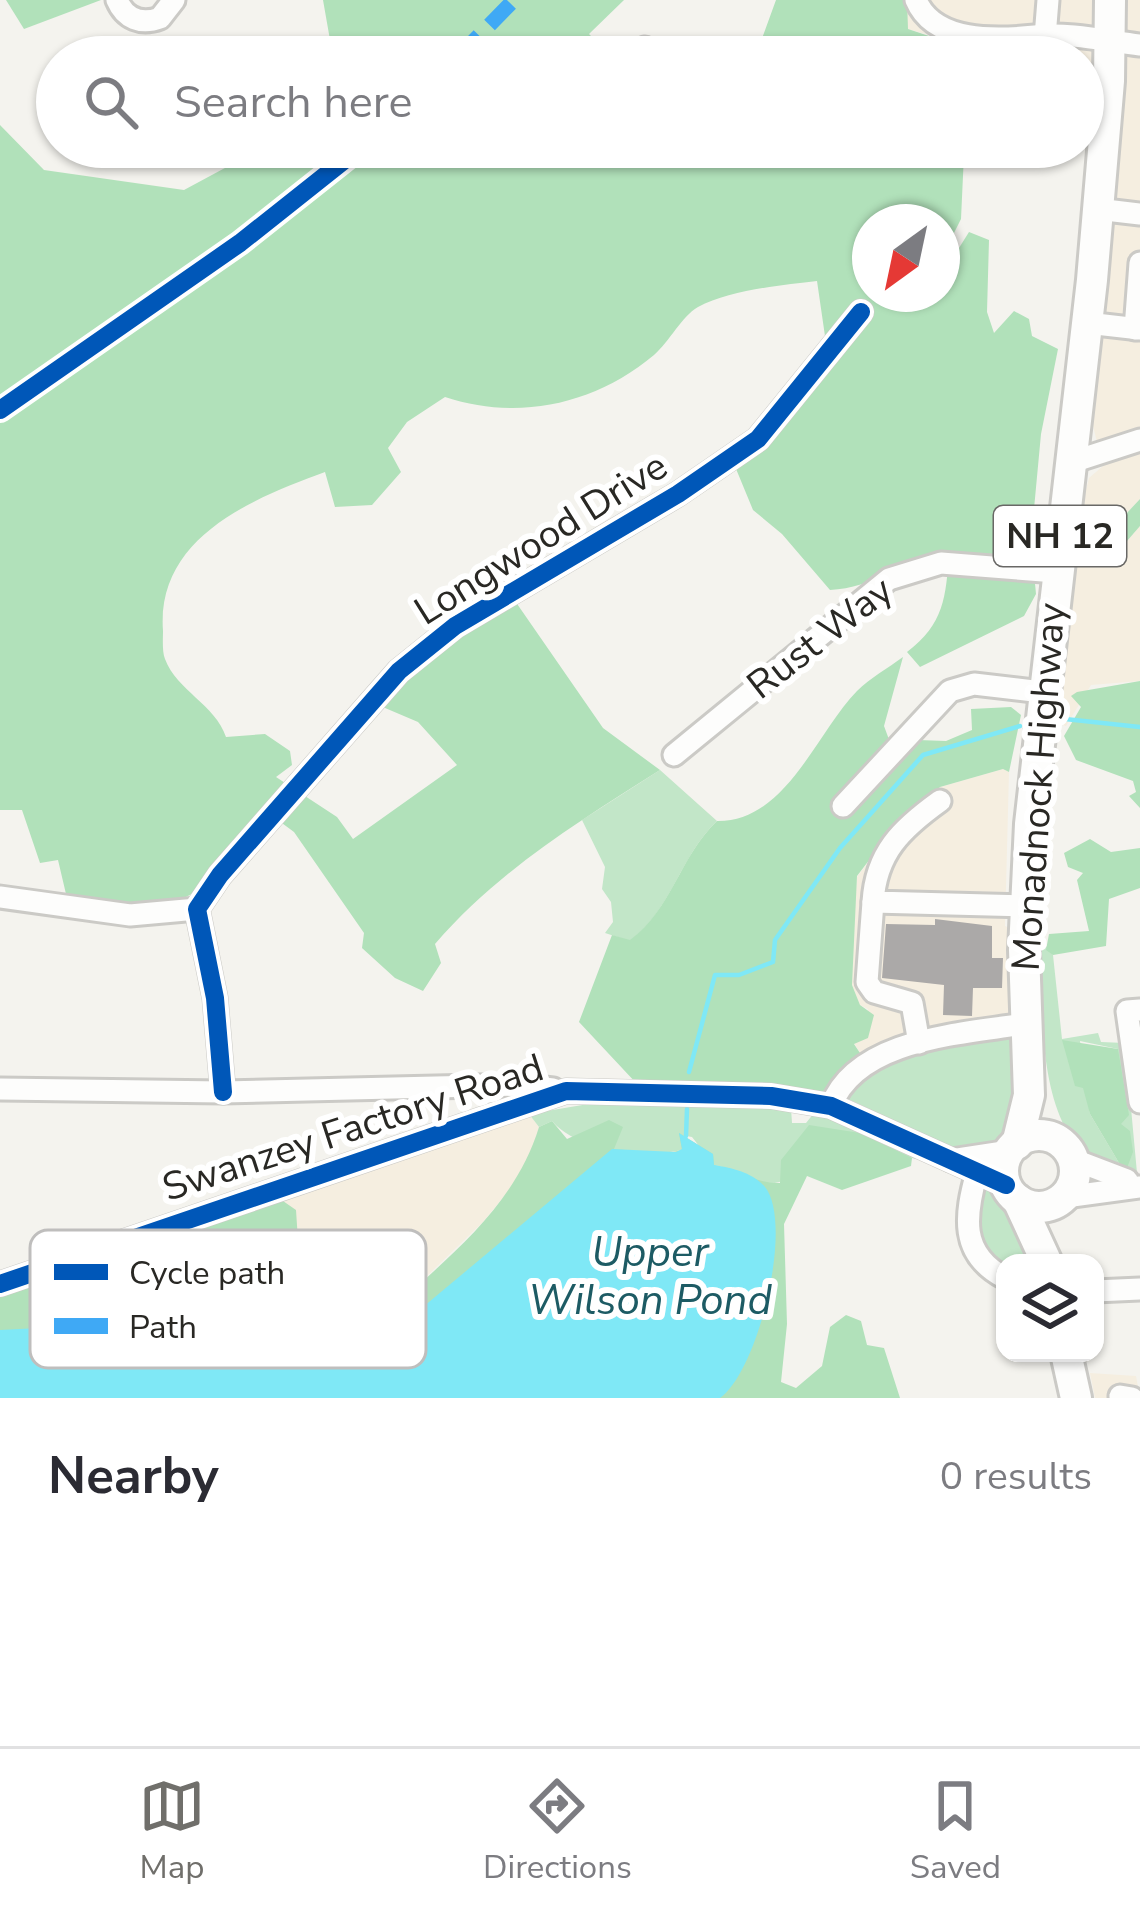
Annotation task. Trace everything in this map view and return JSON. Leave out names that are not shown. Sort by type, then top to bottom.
[{"type":"highway","name":"Monadnock Highway","points":[[1104,52],[1110,0]]},
{"type":"highway","name":"Monadnock Highway","points":[[1013,1148],[1025,1128],[1029,1072],[1024,1024],[1025,906],[1042,692],[1087,323],[1097,168]]},
{"type":"highway","name":"Monadnock Highway","points":[[1029,1072],[1068,1152]]},
{"type":"highway","points":[[1013,1148],[1042,1136],[1068,1152],[1075,1176],[1052,1216],[1046,1254]]},
{"type":"highway","name":"NH 12","points":[[1012,1193],[1004,1166],[1013,1148]]},
{"type":"highway","points":[[1012,1193],[1046,1207],[1065,1197]]},
{"type":"highway","points":[[1012,1193],[1044,1254]]},
{"type":"highway","points":[[1068,1362],[1076,1398]]},
{"type":"street","points":[[117,0],[124,13],[142,22],[160,18],[174,0]]},
{"type":"street","points":[[916,0],[927,18],[951,32],[979,36]]},
{"type":"street","points":[[1045,36],[1048,0]]},
{"type":"street","points":[[1104,41],[1140,44]]},
{"type":"street","points":[[1097,209],[1140,214]]},
{"type":"street","points":[[1087,323],[1137,329],[1140,262]]},
{"type":"street","name":"Longwood Drive","points":[[196,910],[220,875],[399,671],[455,626],[679,494],[758,440],[861,312]]},
{"type":"street","points":[[1069,463],[1140,440]]},
{"type":"street","name":"Rust Way","points":[[674,755],[889,579],[941,563],[1056,572]]},
{"type":"street","points":[[843,806],[950,691],[974,684],[1042,692]]},
{"type":"street","points":[[919,1043],[912,1003],[874,992],[867,982],[875,867],[904,826],[940,800]]},
{"type":"street","points":[[0,897],[130,915],[196,910],[215,998],[223,1092]]},
{"type":"street","points":[[872,902],[1025,906]]},
{"type":"street","points":[[1133,1011],[1140,1102]]},
{"type":"street","points":[[831,1106],[849,1076],[919,1043],[1024,1024]]},
{"type":"street","name":"Swanzey Factory Road","points":[[0,1089],[771,1096],[831,1106],[977,1172],[1012,1193]]},
{"type":"street","name":"Swanzey Factory Road","points":[[147,1230],[515,1095]]},
{"type":"street","points":[[951,1160],[1013,1148]]},
{"type":"street","points":[[1068,1152],[1101,1174],[1140,1185]]},
{"type":"street","points":[[977,1172],[967,1212],[968,1238],[980,1260],[996,1272]]},
{"type":"street","points":[[1065,1197],[1140,1185]]},
{"type":"street","name":"Swanzey Factory Road","points":[[0,1284],[30,1273]]},
{"type":"street","points":[[1104,1291],[1140,1289]]},
{"type":"street","points":[[1120,1396],[1132,1398]]},
{"type":"shaded area","points":[[907,0],[1097,0],[1094,36],[934,36],[907,29]]},
{"type":"shaded area","points":[[1126,0],[1140,0],[1140,499],[1125,515],[1108,507],[1077,550],[1092,558],[1105,550],[1114,556],[1140,526],[1140,681],[1091,685],[1066,726],[1057,723],[1082,505],[1089,478],[1103,466],[1090,414],[1117,183]]},
{"type":"shaded area","points":[[1003,769],[1009,772],[1005,926],[1009,928],[1010,1016],[864,1059],[854,1043],[868,1009],[860,1005],[852,985],[857,877],[899,821],[940,787]]},
{"type":"shaded area","points":[[529,1114],[539,1127],[526,1170],[482,1223],[426,1277],[426,1230],[290,1230],[283,1195]]},
{"type":"shaded area","points":[[1090,1373],[1136,1376],[1140,1398],[1095,1398]]},
{"type":"green space","points":[[6,0],[101,0],[24,29]]},
{"type":"green space","points":[[323,0],[624,0],[591,36],[329,36]]},
{"type":"green space","points":[[776,0],[907,0],[908,29],[929,36],[763,36]]},
{"type":"green space","points":[[0,125],[36,162],[36,168],[184,190],[225,168],[963,168],[960,221],[960,204],[852,204],[852,312],[960,312],[960,246],[969,232],[989,240],[987,312],[994,333],[1014,311],[1029,319],[1032,336],[1058,349],[1041,434],[1031,541],[1036,594],[1024,616],[920,667],[907,652],[936,620],[949,553],[830,590],[782,534],[753,510],[734,464],[826,343],[817,281],[725,296],[698,307],[654,355],[631,372],[581,397],[500,408],[445,397],[407,422],[388,448],[401,472],[372,505],[335,507],[325,472],[239,510],[192,547],[175,571],[165,599],[163,631],[164,656],[171,670],[214,715],[226,737],[265,734],[290,751],[292,765],[276,777],[337,817],[353,839],[457,765],[418,722],[378,705],[432,652],[513,598],[603,728],[660,770],[541,849],[460,917],[435,944],[441,963],[423,991],[395,978],[362,948],[364,933],[294,832],[267,812],[203,886],[163,904],[107,902],[66,894],[58,860],[40,863],[22,810],[0,810]]},
{"type":"green space","points":[[1140,499],[1140,526],[1114,556],[1105,551],[1092,558],[1079,551],[1108,507],[1122,507],[1126,514]]},
{"type":"green space","points":[[903,657],[884,726],[894,753],[875,780],[881,784],[918,740],[946,741],[972,730],[971,709],[1011,707],[1021,715],[1009,772],[1003,769],[940,787],[899,821],[857,876],[852,985],[860,1005],[874,1015],[868,1038],[854,1044],[864,1059],[824,1093],[812,1095],[637,1084],[579,1022],[612,935],[630,940],[644,927],[717,821],[741,817],[781,791],[857,691]]},
{"type":"green space","points":[[1140,681],[1140,808],[1129,796],[1136,792],[1133,781],[1076,760],[1064,736],[1081,707],[1071,696]]},
{"type":"green space","points":[[660,770],[717,821],[656,914],[630,941],[605,933],[613,922],[611,902],[602,889],[605,867],[582,820]]},
{"type":"green space","points":[[1090,839],[1111,852],[1140,848],[1140,888],[1109,899],[1106,946],[1053,955],[1046,950],[1049,934],[1089,931],[1077,880],[1083,873],[1068,867],[1064,853]]},
{"type":"green space","points":[[1042,941],[1053,955],[1062,1039],[1098,1033],[1101,1042],[1125,1043],[1137,1173],[1103,1166],[1078,1147],[1061,1119],[1044,1046]],"holes":[[[1080,1041],[1118,1049],[1120,1123],[1129,1150],[1122,1168],[1090,1114]]]},
{"type":"green space","points":[[1010,1037],[1022,1112],[1013,1139],[974,1152],[954,1149],[846,1098],[873,1069],[894,1059],[943,1045]]},
{"type":"green space","points":[[1062,1040],[1118,1049],[1129,1115],[1121,1124],[1130,1131],[1133,1152],[1127,1168],[1122,1168],[1090,1114],[1083,1088],[1075,1086]]},
{"type":"green space","points":[[612,1100],[791,1108],[792,1123],[806,1123],[814,1113],[835,1117],[922,1160],[902,1156],[860,1133],[797,1175],[770,1184],[714,1165],[692,1137],[686,1136],[682,1150],[612,1150],[578,1140],[552,1121],[539,1127],[529,1114]]},
{"type":"green space","name":"Upper Wilson Pond","points":[[609,1120],[623,1127],[614,1149],[664,1154],[682,1150],[679,1133],[713,1154],[714,1165],[771,1183],[780,1183],[781,1160],[809,1125],[860,1133],[912,1158],[911,1166],[842,1190],[807,1176],[784,1224],[787,1324],[781,1382],[796,1388],[822,1366],[830,1327],[846,1315],[861,1321],[867,1345],[884,1348],[900,1398],[0,1398],[0,1296],[30,1286],[30,1368],[426,1368],[426,1278],[500,1201],[516,1179],[539,1127],[552,1121],[567,1139]]},
{"type":"green space","points":[[980,1185],[1011,1206],[1030,1254],[996,1254],[996,1262],[978,1244]]},
{"type":"green space","name":"Upper Wilson Pond","points":[[283,1201],[296,1210],[297,1230],[197,1230]]},
{"type":"water","name":"Upper Wilson Pond","points":[[679,1133],[713,1154],[714,1165],[741,1171],[760,1182],[773,1205],[776,1231],[768,1296],[748,1358],[720,1398],[0,1398],[0,1330],[30,1328],[30,1368],[426,1368],[426,1304],[612,1149],[682,1149]]},
{"type":"building","points":[[935,919],[992,926],[992,958],[1003,958],[1002,988],[973,988],[972,1016],[943,1015],[944,985],[882,978],[886,924],[935,925]]},
{"type":"waterway","points":[[1065,719],[1140,727]]},
{"type":"waterway","points":[[689,1072],[715,975],[739,975],[773,962],[775,940],[840,848],[923,755],[1020,726]]},
{"type":"waterway","points":[[686,1136],[687,1109]]},
{"type":"marked path","points":[[479,36],[514,0]]},
{"type":"cycle path","points":[[0,410],[240,243],[335,168]]},
{"type":"cycle path","points":[[223,1092],[215,998],[197,909],[220,875],[399,671],[455,626],[678,494],[758,439],[861,312]]},
{"type":"cycle path","points":[[158,1230],[566,1091],[771,1096],[831,1106],[1006,1185]]},
{"type":"cycle path","points":[[0,1284],[30,1274]]}]
